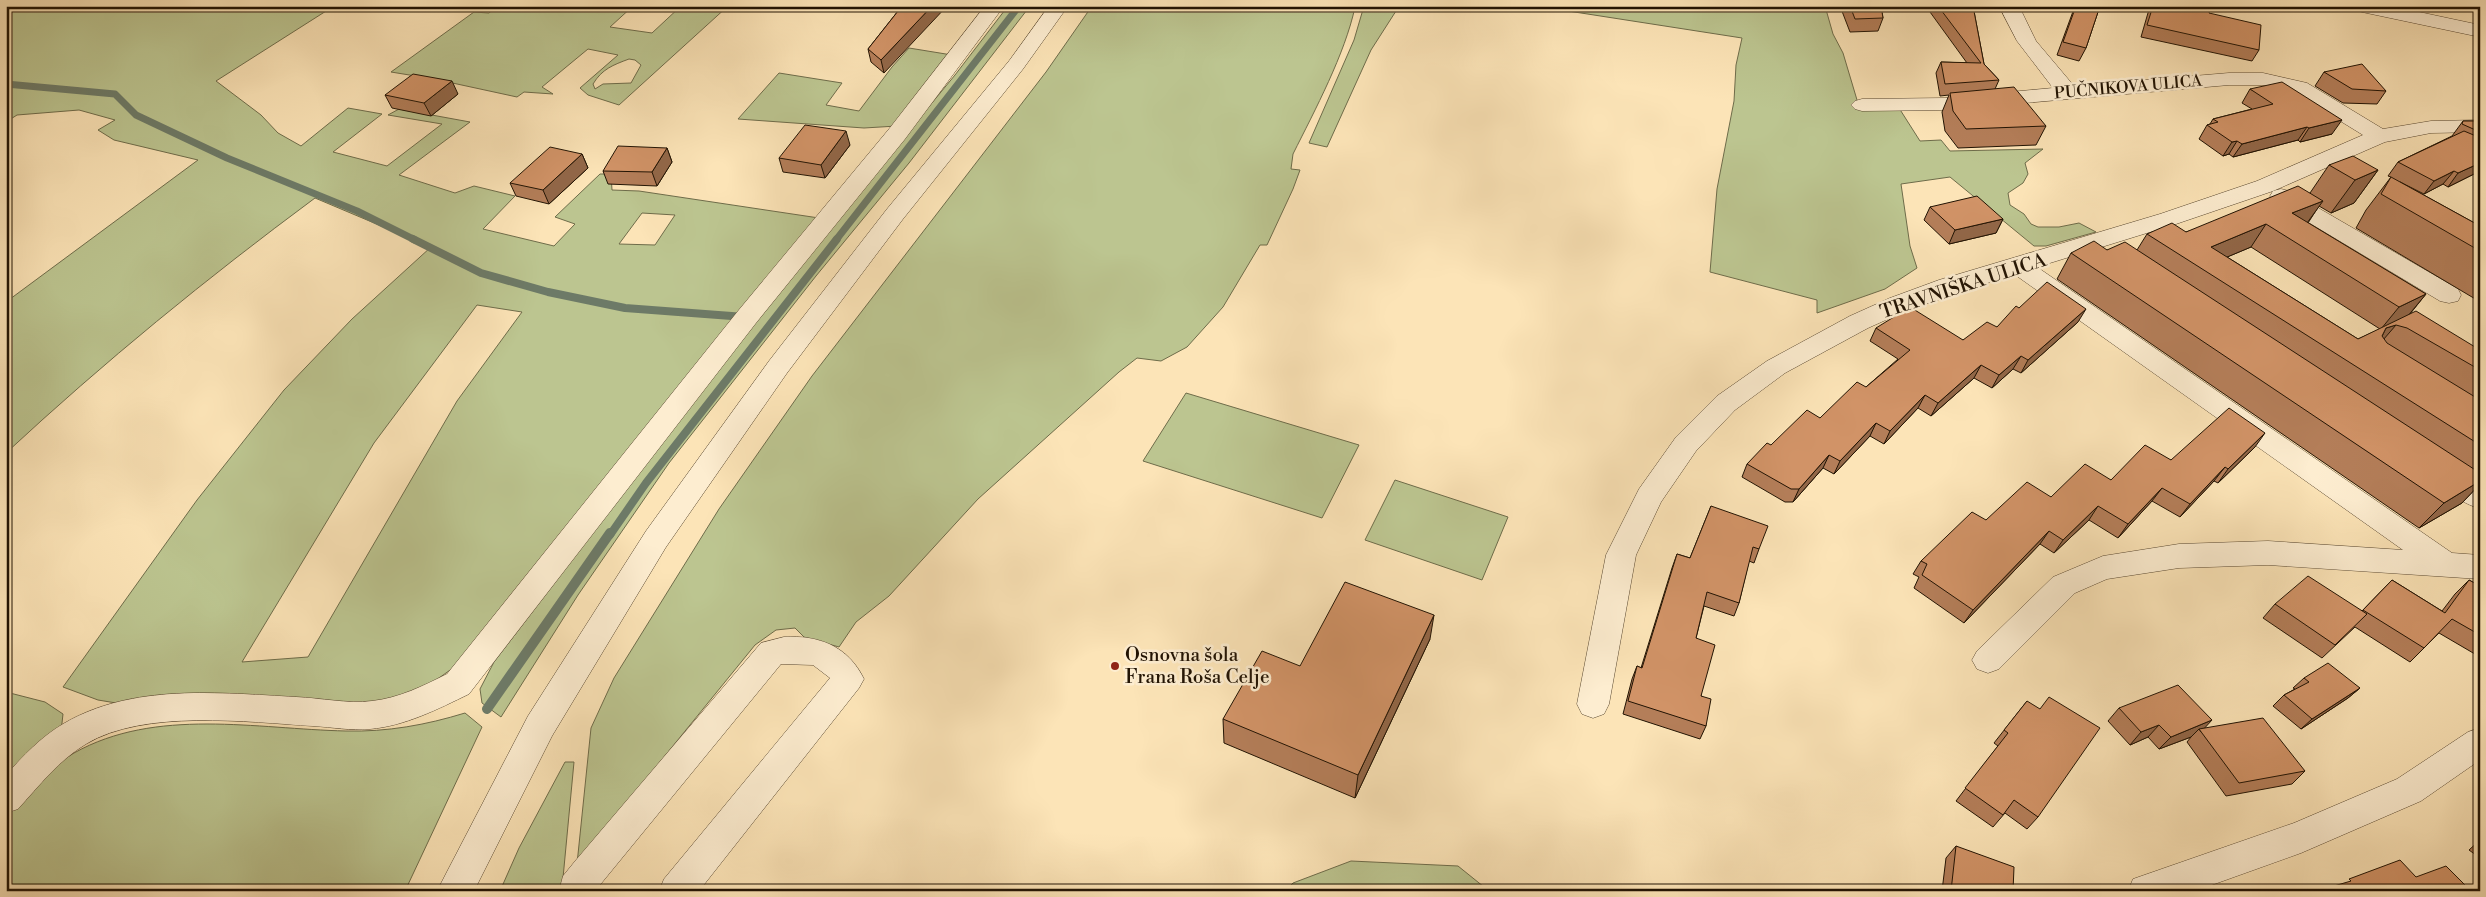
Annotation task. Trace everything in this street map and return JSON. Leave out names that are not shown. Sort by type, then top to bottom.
[{"type":"street","points":[[6,798],[52,752],[85,729],[159,708],[372,715],[418,703],[458,684],[741,325],[897,134],[995,6]]},
{"type":"street","points":[[454,891],[540,726],[656,539],[778,367],[895,214],[1016,65],[1059,6]]},
{"type":"street","points":[[2008,6],[2014,20],[2038,59],[2068,92]]},
{"type":"street","points":[[2362,6],[2480,32]]},
{"type":"street","name":"PUČNIKOVA ULICA","points":[[1862,106],[1945,104],[2230,79],[2263,80],[2300,87],[2379,136]]},
{"type":"street","name":"TRAVNIŠKA ULICA","points":[[1593,704],[1605,649],[1621,555],[1649,497],[1686,444],[1726,403],[1776,367],[1859,322],[1948,286],[2093,243],[2265,186],[2379,136],[2431,127],[2480,126]]},
{"type":"street","points":[[2265,186],[2449,296]]},
{"type":"street","points":[[2093,243],[2118,259]]},
{"type":"street","points":[[2019,266],[2443,563]]},
{"type":"street","points":[[2422,460],[2480,498]]},
{"type":"street","points":[[1988,660],[2064,585],[2103,568],[2179,556],[2268,553],[2443,563],[2480,567]]},
{"type":"street","points":[[577,891],[576,888],[588,872],[772,652],[797,648],[817,652],[840,665],[848,679],[677,891]]},
{"type":"street","points":[[2146,891],[2301,837],[2409,790],[2480,742]]},
{"type":"green space","points":[[6,6],[334,6],[216,81],[261,115],[278,133],[301,146],[348,108],[382,114],[333,152],[387,166],[442,124],[388,115],[399,109],[470,122],[399,175],[455,193],[474,186],[515,196],[483,229],[554,246],[575,224],[555,217],[600,174],[611,174],[612,190],[639,191],[819,218],[471,655],[432,683],[385,703],[134,706],[98,700],[63,687],[197,500],[284,390],[352,319],[431,247],[315,198],[157,321],[80,386],[6,453],[6,302],[198,160],[114,140],[98,130],[115,120],[79,110],[17,115],[6,122]],"holes":[[[642,213],[675,215],[655,245],[619,244]],[[477,305],[522,312],[457,401],[308,657],[242,662],[374,443]]]},
{"type":"green space","points":[[497,6],[633,6],[610,27],[652,33],[681,6],[728,6],[619,105],[588,95],[580,88],[618,55],[588,49],[542,87],[553,94],[524,92],[517,97],[434,79],[391,72],[474,12],[489,13]],"holes":[[[629,59],[635,60],[641,65],[631,83],[603,84],[595,89],[593,84],[604,71]]]},
{"type":"green space","points":[[1008,6],[1030,6],[909,163],[816,276],[669,463],[578,595],[501,717],[482,703],[480,689],[494,662],[793,271],[955,75]]},
{"type":"green space","points":[[1092,6],[1355,7],[1337,63],[1293,154],[1291,169],[1300,170],[1267,245],[1260,245],[1223,307],[1187,347],[1161,361],[1137,358],[1119,372],[978,499],[889,596],[856,622],[839,647],[804,637],[795,628],[776,630],[755,645],[577,864],[591,728],[614,678],[719,509],[812,376],[1046,72]]},
{"type":"green space","points":[[1364,6],[1402,6],[1396,11],[1371,50],[1327,147],[1309,143],[1354,40]]},
{"type":"green space","points":[[1536,6],[1825,6],[1833,34],[1843,53],[1860,110],[1899,108],[1920,141],[1941,140],[1950,151],[2043,149],[2025,163],[2028,174],[2023,183],[2008,193],[2010,205],[2024,214],[2031,224],[2038,227],[2059,227],[2079,223],[2096,232],[2046,246],[2034,246],[1950,177],[1901,184],[1910,246],[1917,268],[1885,289],[1817,313],[1817,300],[1710,272],[1717,189],[1734,101],[1736,65],[1742,38]]},
{"type":"green space","points":[[909,48],[952,55],[897,126],[864,128],[738,119],[779,73],[842,83],[826,105],[859,111],[892,67]]},
{"type":"green space","points":[[1186,393],[1359,445],[1322,518],[1143,461]]},
{"type":"green space","points":[[1395,480],[1508,517],[1482,580],[1365,540]]},
{"type":"green space","points":[[6,692],[45,702],[63,714],[61,732],[6,788]]},
{"type":"green space","points":[[465,713],[482,727],[405,891],[6,891],[6,814],[38,781],[64,759],[106,739],[138,730],[172,725],[242,725],[346,731],[391,729],[436,721]]},
{"type":"green space","points":[[565,762],[574,762],[563,878],[565,891],[500,891],[519,848]]},
{"type":"green space","points":[[1351,861],[1458,866],[1489,891],[1285,891],[1293,883]]},
{"type":"building","points":[[902,6],[932,6],[881,60],[868,49]]},
{"type":"building","points":[[1850,6],[1881,6],[1883,18],[1855,19]]},
{"type":"building","points":[[1938,6],[1973,6],[1984,64],[1999,80],[1945,84],[1941,62],[1981,63]]},
{"type":"building","points":[[2076,6],[2100,6],[2086,48],[2063,42]]},
{"type":"building","points":[[2153,6],[2210,6],[2209,13],[2261,25],[2259,50],[2147,25]]},
{"type":"building","points":[[2362,64],[2386,91],[2352,89],[2324,72]]},
{"type":"building","points":[[413,74],[452,81],[424,103],[385,95]]},
{"type":"building","points":[[2282,82],[2342,120],[2242,144],[2237,141],[2232,142],[2207,125],[2218,122],[2213,119],[2273,104],[2250,89]]},
{"type":"building","points":[[2014,87],[2046,126],[1966,129],[1953,111],[1950,93]]},
{"type":"building","points":[[2463,121],[2480,121],[2480,132],[2462,124]]},
{"type":"building","points":[[805,125],[846,131],[821,165],[779,158]]},
{"type":"building","points":[[2464,131],[2476,136],[2480,134],[2480,163],[2458,173],[2454,171],[2434,181],[2398,162]]},
{"type":"building","points":[[618,146],[667,148],[652,172],[603,171]]},
{"type":"building","points":[[550,147],[582,154],[543,190],[510,183]]},
{"type":"building","points":[[2353,156],[2378,170],[2355,180],[2329,165]]},
{"type":"building","points":[[2391,177],[2480,226],[2480,251],[2381,194]]},
{"type":"building","points":[[2298,186],[2323,201],[2292,213],[2426,294],[2399,307],[2266,224],[2211,247],[2358,339],[2416,311],[2480,350],[2480,370],[2407,328],[2396,325],[2386,328],[2382,336],[2387,343],[2480,400],[2480,445],[2147,234],[2172,223],[2186,232]]},
{"type":"building","points":[[1977,196],[2003,219],[1955,230],[1930,207]]},
{"type":"building","points":[[2094,241],[2107,250],[2125,242],[2480,473],[2480,481],[2444,503],[2071,253]]},
{"type":"building","points":[[2047,282],[2086,309],[2028,360],[2021,356],[1999,375],[1981,365],[1938,403],[1925,395],[1890,431],[1876,423],[1840,461],[1829,455],[1799,489],[1791,489],[1747,464],[1767,443],[1771,445],[1807,410],[1820,418],[1857,382],[1866,387],[1910,350],[1876,328],[1910,307],[1963,340],[1987,322],[1997,327],[2016,306],[2019,308]]},
{"type":"building","points":[[2229,408],[2265,433],[2228,469],[2225,467],[2190,504],[2162,488],[2128,524],[2098,506],[2063,540],[2049,531],[1973,610],[1922,575],[1927,564],[1921,561],[1972,512],[1986,520],[2027,482],[2051,497],[2085,464],[2111,480],[2145,445],[2171,460]]},
{"type":"building","points":[[1711,506],[1768,526],[1759,549],[1753,547],[1739,603],[1707,592],[1696,638],[1715,645],[1701,696],[1711,699],[1706,726],[1628,701],[1637,666],[1642,668],[1677,554],[1690,558]]},
{"type":"building","points":[[2308,576],[2367,614],[2335,645],[2275,604]]},
{"type":"building","points":[[2392,580],[2445,613],[2469,580],[2480,586],[2480,635],[2452,619],[2424,648],[2363,610]]},
{"type":"building","points":[[1345,582],[1434,615],[1358,775],[1223,719],[1262,651],[1300,666]]},
{"type":"building","points":[[2328,663],[2360,688],[2312,719],[2284,695],[2309,682],[2304,678]]},
{"type":"building","points":[[2178,685],[2212,720],[2171,737],[2159,725],[2141,732],[2119,708]]},
{"type":"building","points":[[2049,697],[2100,728],[2038,817],[2014,800],[2003,815],[1965,788],[2008,733],[2004,730],[2027,701],[2040,709]]},
{"type":"building","points":[[2263,718],[2305,771],[2239,783],[2199,729]]},
{"type":"building","points":[[1956,846],[2014,867],[2013,891],[1951,891]]},
{"type":"building","points":[[2400,860],[2416,877],[2446,866],[2471,891],[2317,891],[2351,881],[2349,879]]},
{"type":"waterway","points":[[836,240],[1019,6]]},
{"type":"waterway","points":[[6,84],[115,94],[136,115],[227,158],[357,211],[481,273],[548,292],[625,308],[745,317]]},
{"type":"waterway","points":[[610,535],[646,483],[837,239]]},
{"type":"waterway","points":[[487,709],[610,533]]},
{"type":"place","name":"Osnovna šola Frana Roša Celje","points":[[1115,666]]}]
